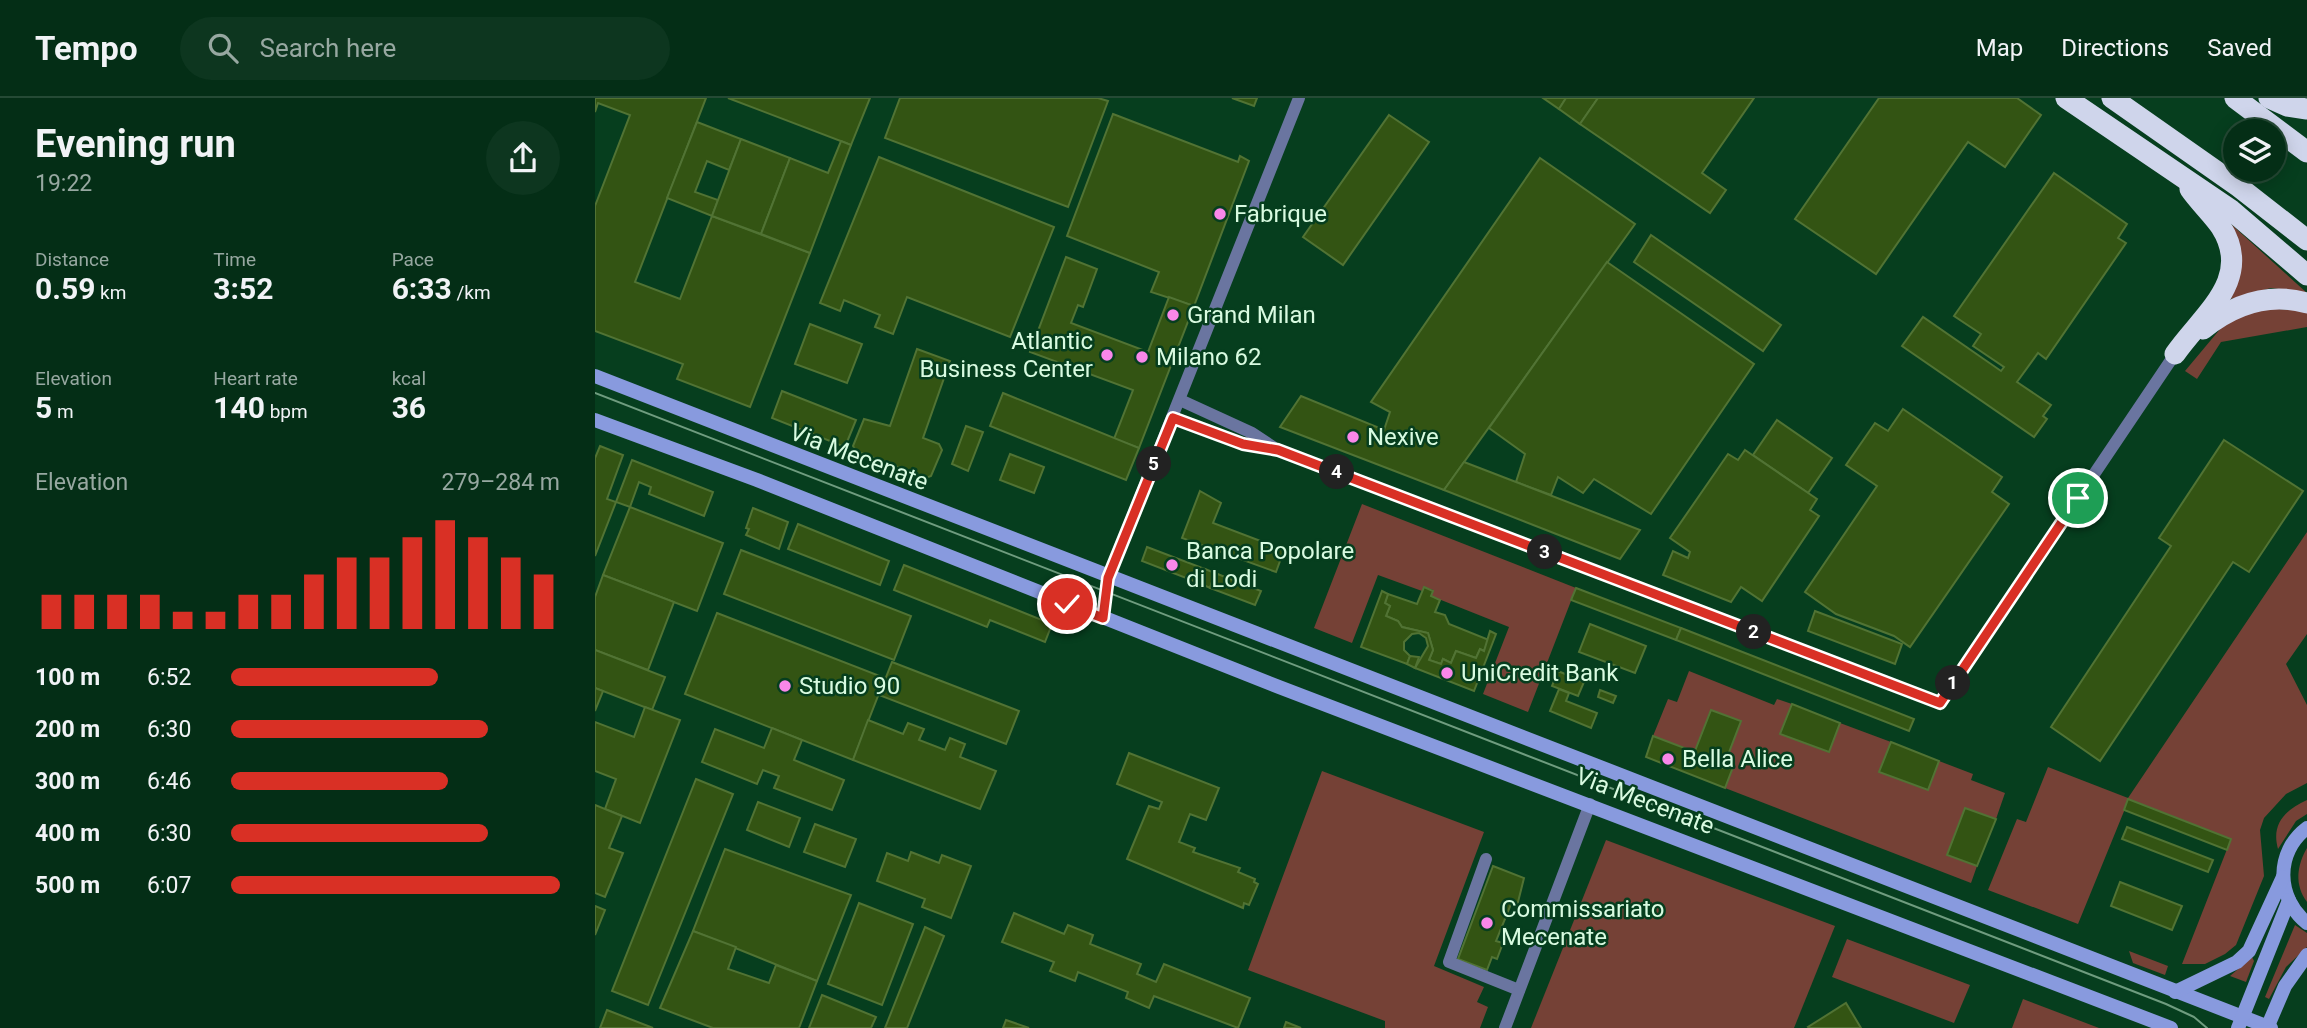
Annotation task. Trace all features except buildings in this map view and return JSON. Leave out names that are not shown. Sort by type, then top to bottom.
[{"type":"highway","points":[[2066,98],[2231,210],[2307,275]]},
{"type":"highway","points":[[2112,98],[2239,187],[2307,240]]},
{"type":"highway","points":[[2235,98],[2307,152]]},
{"type":"highway","points":[[2269,98],[2287,106],[2307,109]]},
{"type":"highway","points":[[2175,354],[2228,285],[2234,263],[2220,226],[2180,176]]},
{"type":"highway","points":[[2175,354],[2221,315],[2240,306],[2282,299],[2307,303]]},
{"type":"main road","name":"Via Mecenate","points":[[595,376],[2175,992],[2241,1023],[2269,1028],[2285,986],[2307,955]]},
{"type":"main road","name":"Via Mecenate","points":[[595,420],[2171,1028]]},
{"type":"main road","points":[[2175,992],[2237,962],[2249,951],[2283,877],[2289,849],[2307,828]]},
{"type":"main road","points":[[2283,877],[2288,900],[2307,923]]},
{"type":"main road","points":[[2241,1023],[2288,900]]},
{"type":"street","points":[[1103,618],[1108,578],[1299,98]]},
{"type":"street","points":[[1173,418],[1243,444],[1278,450],[1940,703],[2175,354]]},
{"type":"street","points":[[1180,400],[1252,433],[1278,450]]},
{"type":"street","points":[[1505,1028],[1590,804]]},
{"type":"street","points":[[1486,859],[1449,962],[1519,990]]},
{"type":"shaded area","points":[[2232,225],[2307,293],[2271,288],[2231,299],[2239,263],[2238,247],[2230,227]]},
{"type":"shaded area","points":[[2264,308],[2307,311],[2307,327],[2221,342],[2197,379],[2185,371],[2226,322]]},
{"type":"shaded area","points":[[1362,504],[1576,588],[1528,712],[1483,694],[1509,627],[1431,596],[1433,590],[1424,587],[1422,591],[1378,575],[1352,643],[1314,628]]},
{"type":"shaded area","points":[[2307,532],[2307,634],[2286,664],[2307,705],[2307,783],[2286,794],[2264,818],[2260,830],[2264,876],[2236,945],[2205,964],[2182,964],[2231,839],[2129,799],[2078,924],[1988,890],[2017,819],[2026,822],[2048,767],[2128,798]]},
{"type":"shaded area","points":[[1689,671],[1774,705],[1777,699],[1792,704],[1780,733],[1829,752],[1840,723],[1891,742],[1880,772],[1928,790],[1939,761],[1973,774],[1971,780],[2005,793],[1996,819],[1965,808],[1947,854],[1977,866],[1971,883],[1725,788],[1733,767],[1725,764],[1741,721],[1711,710],[1695,752],[1653,736],[1668,699],[1677,702]]},
{"type":"shaded area","points":[[1322,771],[1484,832],[1434,966],[1484,987],[1477,1002],[1488,1007],[1480,1028],[1385,1028],[1385,1021],[1248,970]]},
{"type":"shaded area","points":[[2307,800],[2307,814],[2296,821],[2278,849],[2278,825],[2286,813]]},
{"type":"shaded area","points":[[1606,840],[1835,926],[1794,1028],[1531,1028]]},
{"type":"shaded area","points":[[2307,848],[2307,902],[2300,889],[2298,875]]},
{"type":"shaded area","points":[[2295,925],[2307,933],[2307,947],[2286,967],[2269,999],[2265,997]]},
{"type":"shaded area","points":[[1847,939],[1970,985],[1954,1023],[1832,977]]},
{"type":"shaded area","points":[[2129,951],[2168,966],[2165,975],[2133,963]]},
{"type":"shaded area","points":[[2252,957],[2254,961],[2246,982],[2230,976]]},
{"type":"shaded area","points":[[2023,999],[2099,1028],[2012,1028]]},
{"type":"tram line","points":[[595,393],[2166,1004],[2194,1017],[2207,1028]]},
{"type":"place","name":"Fabrique","points":[[1220,214]]},
{"type":"place","name":"Grand Milan","points":[[1173,315]]},
{"type":"place","name":"Atlantic Business Center","points":[[1107,355]]},
{"type":"place","name":"Milano 62","points":[[1142,357]]},
{"type":"place","name":"Nexive","points":[[1353,437]]},
{"type":"place","name":"Banca Popolare di Lodi","points":[[1172,565]]},
{"type":"place","name":"UniCredit Bank","points":[[1447,673]]},
{"type":"place","name":"Studio 90","points":[[785,686]]},
{"type":"place","name":"Bella Alice","points":[[1668,759]]},
{"type":"place","name":"Commissariato Mecenate","points":[[1487,923]]},
{"type":"route","points":[[1067,604],[1103,618],[1108,578],[1173,418],[1243,444],[1278,450],[1940,703],[2078,498]]}]
